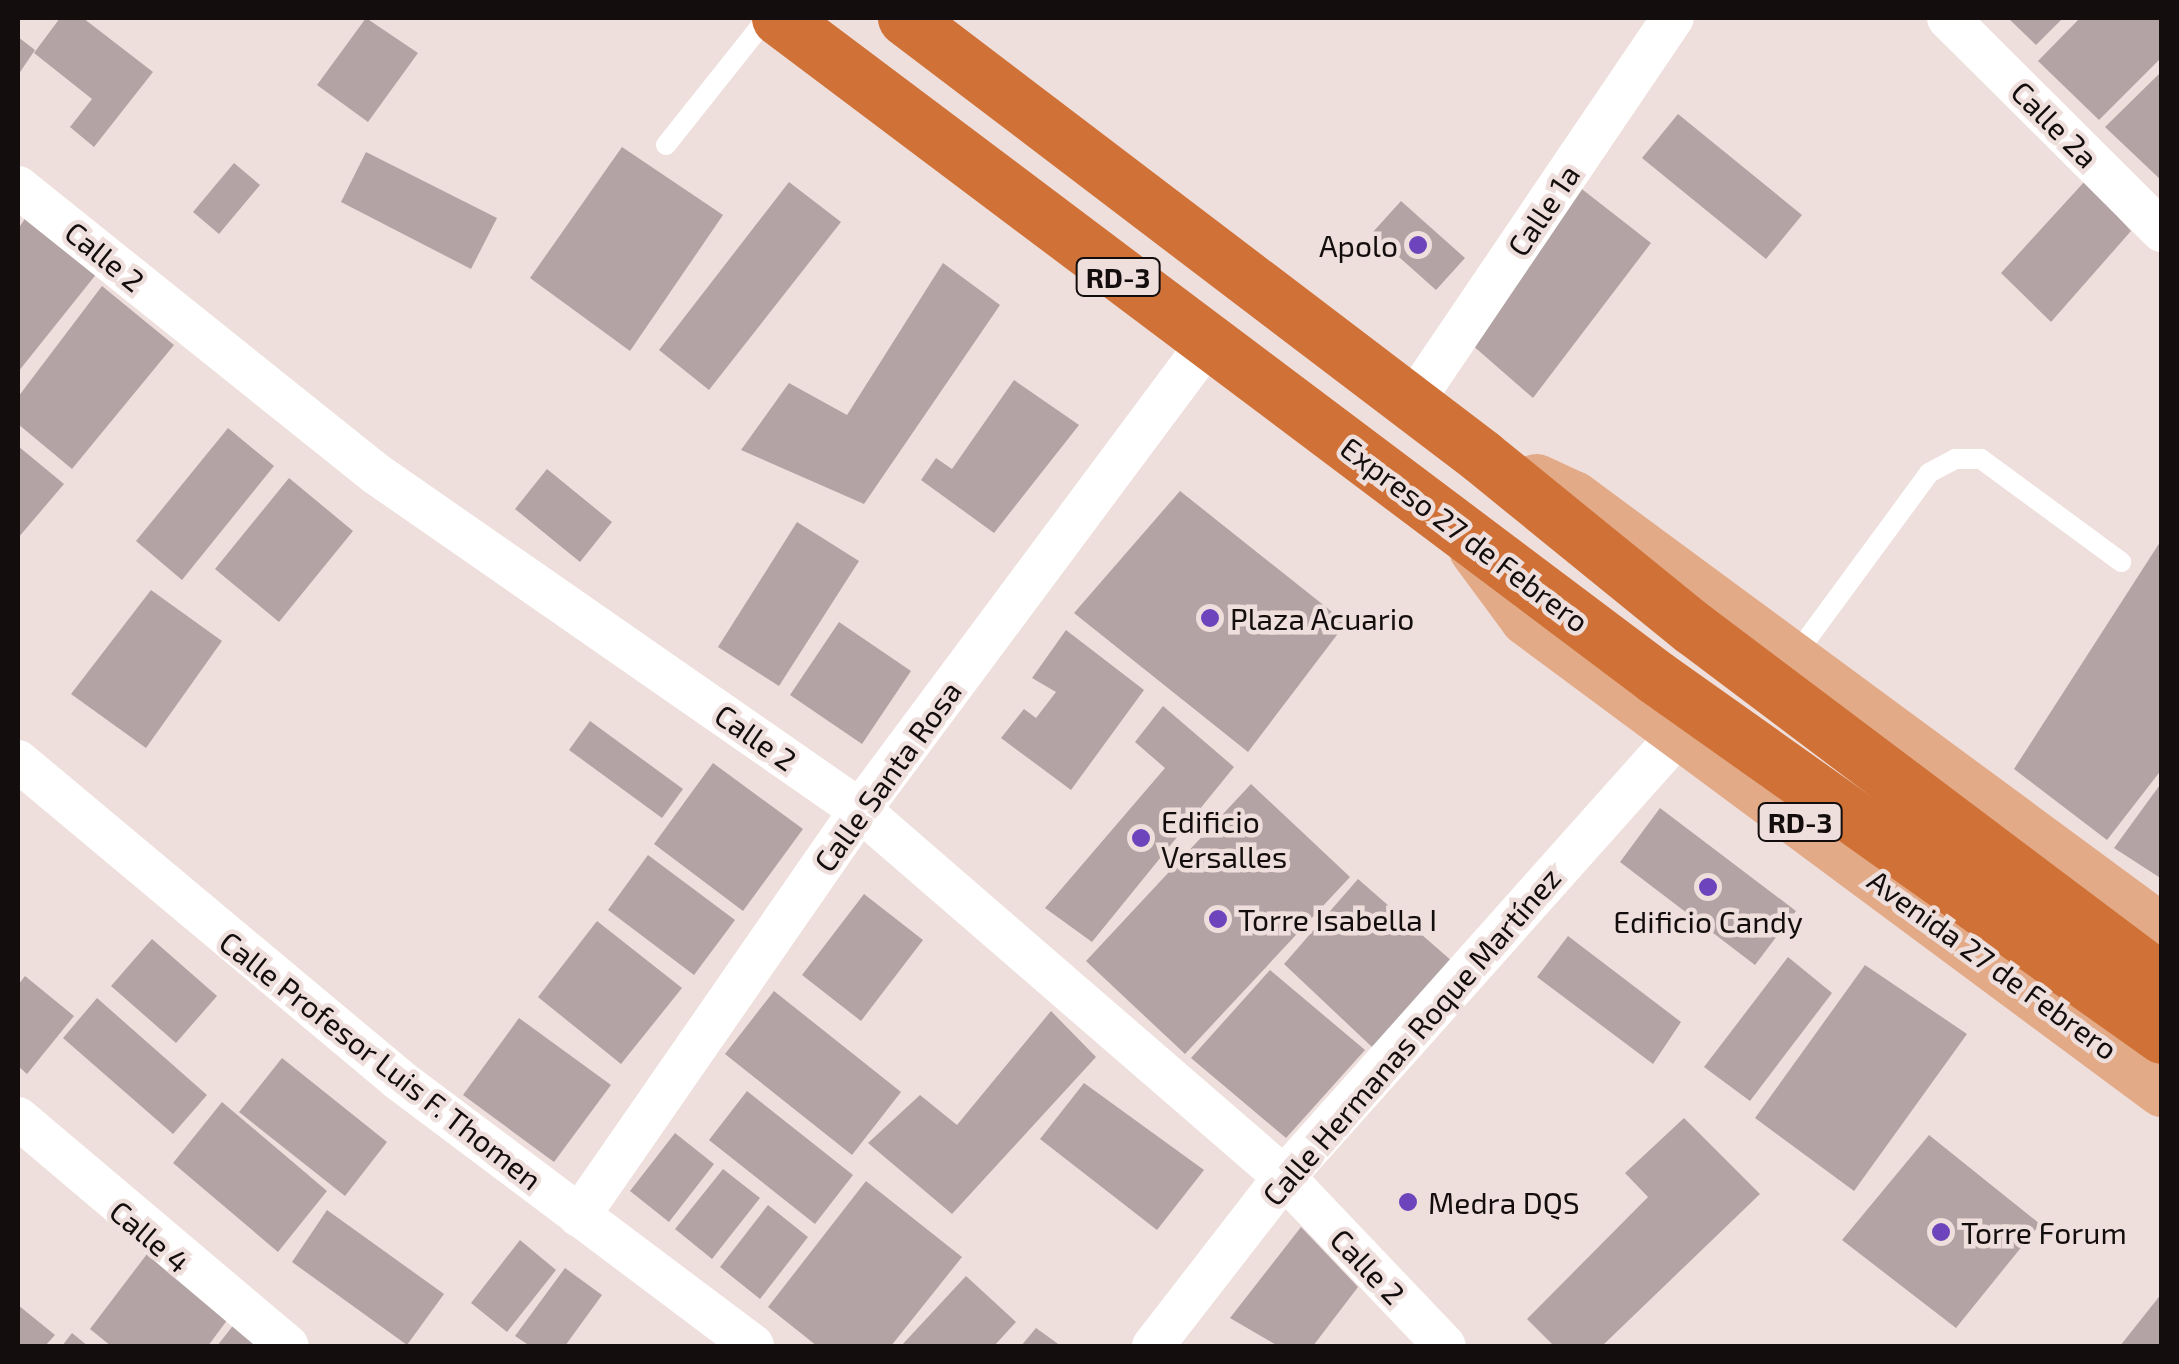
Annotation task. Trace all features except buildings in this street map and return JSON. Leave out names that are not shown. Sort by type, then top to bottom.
[{"type":"highway","name":"Expreso 27 de Febrero","points":[[779,18],[1206,345],[1463,530],[1657,678],[2162,1036]]},
{"type":"highway","name":"RD-3","points":[[923,23],[1481,456],[1694,628],[2162,980]]},
{"type":"main road","name":"RD-3","points":[[1481,456],[1573,498],[2162,932]]},
{"type":"main road","name":"Avenida 27 de Febrero","points":[[1463,530],[1527,618],[2162,1089]]},
{"type":"street","name":"Calle 1a","points":[[1412,403],[1673,18]]},
{"type":"street","name":"Calle 2a","points":[[1948,18],[2162,231]]},
{"type":"street","name":"Calle 2","points":[[18,186],[375,473],[860,810],[1284,1177],[1445,1346]]},
{"type":"street","name":"Calle Santa Rosa","points":[[579,1216],[860,810],[1206,345]]},
{"type":"street","name":"Calle Hermanas Roque Martínez","points":[[1154,1346],[1284,1177],[1679,734]]},
{"type":"street","name":"Calle Profesor Luis F. Thomen","points":[[18,761],[398,1078],[753,1346]]},
{"type":"street","name":"Calle 4","points":[[18,1118],[288,1346]]},
{"type":"lane","points":[[666,146],[767,18]]},
{"type":"lane","points":[[1793,659],[1929,473],[1955,459],[1981,459],[2121,562]]},
{"type":"place","name":"Apolo","points":[[1418,245]]},
{"type":"place","name":"Plaza Acuario","points":[[1210,618]]},
{"type":"place","name":"Edificio Versalles","points":[[1141,838]]},
{"type":"place","name":"Edificio Candy","points":[[1708,887]]},
{"type":"place","name":"Torre Isabella I","points":[[1218,919]]},
{"type":"place","name":"Medra DQS","points":[[1408,1202]]},
{"type":"place","name":"Torre Forum","points":[[1941,1232]]}]
